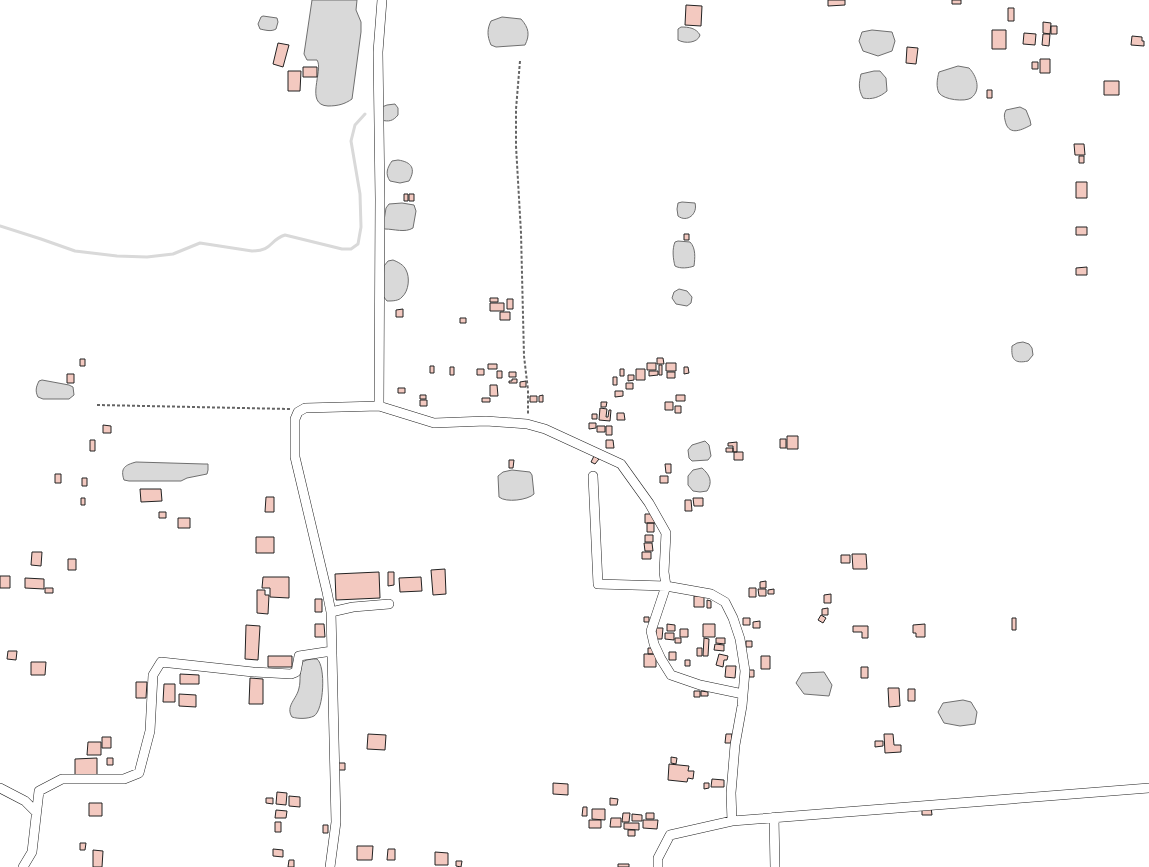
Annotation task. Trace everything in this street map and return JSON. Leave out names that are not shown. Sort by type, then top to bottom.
[{"type":"street","points":[[379,406],[380,200],[378,52],[382,0]]},
{"type":"street","points":[[330,867],[336,822],[331,612],[295,457],[295,419],[298,412],[302,409],[379,406],[434,423],[486,421],[527,424],[545,429],[621,464],[649,503],[666,533],[664,572],[666,586],[651,631],[654,644],[661,659],[671,675],[700,686],[743,694]]},
{"type":"street","points":[[593,476],[598,584],[666,586],[711,594],[725,602],[733,618],[740,639],[744,671],[743,694],[734,753],[731,792],[732,821]]},
{"type":"street","points":[[331,612],[353,607],[389,604]]},
{"type":"street","points":[[23,867],[32,852],[39,790],[62,779],[124,779],[139,773],[150,731],[153,675],[161,662],[253,672],[291,674],[296,672],[299,656],[332,651]]},
{"type":"street","points":[[0,788],[25,801],[36,812]]},
{"type":"street","points":[[658,867],[658,858],[670,835],[732,821],[1149,788]]},
{"type":"street","points":[[774,817],[774,867]]},
{"type":"path","points":[[520,61],[516,108],[516,146],[521,233],[523,348],[528,390],[527,424]]},
{"type":"path","points":[[97,405],[302,409]]},
{"type":"shaded area","points":[[312,0],[357,0],[356,10],[361,22],[361,32],[352,99],[335,106],[321,104],[317,100],[317,60],[307,60],[304,54]]},
{"type":"shaded area","points":[[263,16],[277,18],[278,22],[276,29],[270,31],[260,29],[258,24]]},
{"type":"shaded area","points":[[502,17],[521,19],[526,25],[528,38],[525,45],[496,47],[491,45],[488,30],[491,21]]},
{"type":"shaded area","points":[[681,27],[694,29],[700,35],[699,38],[691,42],[678,40],[678,29]]},
{"type":"shaded area","points":[[872,30],[892,32],[895,41],[892,51],[878,56],[863,51],[859,41],[862,32]]},
{"type":"shaded area","points":[[958,66],[969,68],[976,78],[976,91],[971,98],[964,100],[950,99],[938,91],[937,83],[939,72]]},
{"type":"shaded area","points":[[880,71],[886,78],[887,91],[876,98],[863,98],[859,86],[861,74]]},
{"type":"shaded area","points":[[395,104],[398,108],[398,115],[391,120],[381,120],[382,107]]},
{"type":"shaded area","points":[[1020,107],[1026,110],[1031,125],[1015,131],[1009,128],[1004,117],[1006,110]]},
{"type":"shaded area","points":[[398,160],[407,162],[411,167],[412,173],[409,181],[400,183],[390,181],[388,178],[387,171],[389,166],[392,161]]},
{"type":"shaded area","points":[[402,203],[414,205],[416,211],[413,228],[403,231],[385,229],[383,227],[386,208],[389,204]]},
{"type":"shaded area","points":[[678,203],[695,203],[695,211],[688,218],[681,218],[678,216]]},
{"type":"shaded area","points":[[675,242],[690,242],[692,244],[695,253],[694,266],[679,268],[675,266],[673,248]]},
{"type":"shaded area","points":[[393,260],[405,268],[408,276],[408,284],[406,291],[401,298],[387,301],[383,296],[384,266],[388,261]]},
{"type":"shaded area","points":[[679,289],[687,291],[692,297],[691,303],[687,306],[676,304],[672,298],[674,292]]},
{"type":"shaded area","points":[[1023,342],[1029,344],[1032,348],[1033,355],[1028,361],[1019,362],[1014,360],[1012,346]]},
{"type":"shaded area","points":[[42,380],[69,385],[73,387],[74,395],[69,399],[43,399],[38,397],[36,393],[37,387],[39,381]]},
{"type":"shaded area","points":[[705,441],[709,445],[711,456],[708,460],[692,461],[689,458],[688,450],[692,445]]},
{"type":"shaded area","points":[[136,462],[208,464],[208,470],[207,474],[187,478],[181,481],[124,480],[124,468],[129,464]]},
{"type":"shaded area","points":[[702,468],[710,479],[709,488],[707,491],[693,491],[688,485],[688,476],[693,470]]},
{"type":"shaded area","points":[[512,470],[530,472],[532,475],[534,494],[527,498],[517,500],[507,500],[499,497],[498,476],[503,472]]},
{"type":"shaded area","points":[[317,659],[320,663],[323,679],[320,706],[314,716],[309,718],[292,717],[290,709],[299,688],[301,665],[307,660]]},
{"type":"shaded area","points":[[824,672],[832,685],[829,696],[804,694],[796,683],[802,673]]},
{"type":"shaded area","points":[[963,700],[971,702],[977,712],[975,724],[960,726],[944,723],[938,712],[943,703]]},
{"type":"building","points":[[828,0],[845,0],[845,5],[828,6]]},
{"type":"building","points":[[952,0],[961,0],[961,4],[952,4]]},
{"type":"building","points":[[686,5],[702,6],[701,26],[685,25]]},
{"type":"building","points":[[1008,8],[1014,8],[1014,21],[1008,21]]},
{"type":"building","points":[[1043,22],[1051,23],[1050,34],[1043,33]]},
{"type":"building","points":[[1051,26],[1057,26],[1057,34],[1051,34]]},
{"type":"building","points":[[992,30],[1006,30],[1006,49],[992,49]]},
{"type":"building","points":[[1024,33],[1036,34],[1035,45],[1023,44]]},
{"type":"building","points":[[1043,34],[1050,34],[1049,46],[1042,45]]},
{"type":"building","points":[[1132,36],[1142,37],[1144,46],[1131,45]]},
{"type":"building","points":[[278,43],[289,45],[283,67],[273,64]]},
{"type":"building","points":[[907,47],[918,48],[916,64],[906,63]]},
{"type":"building","points":[[1040,59],[1050,59],[1050,73],[1040,73]]},
{"type":"building","points":[[1032,62],[1038,62],[1038,69],[1032,69]]},
{"type":"building","points":[[303,67],[317,67],[317,77],[303,77]]},
{"type":"building","points":[[288,71],[301,71],[300,91],[288,91]]},
{"type":"building","points":[[1104,81],[1119,81],[1119,95],[1104,95]]},
{"type":"building","points":[[987,90],[992,90],[992,98],[987,98]]},
{"type":"building","points":[[1074,144],[1084,144],[1085,155],[1075,155]]},
{"type":"building","points":[[1079,156],[1084,156],[1084,163],[1079,163]]},
{"type":"building","points":[[1076,182],[1087,182],[1087,198],[1076,198]]},
{"type":"building","points":[[404,194],[408,194],[408,201],[404,201]]},
{"type":"building","points":[[409,194],[414,194],[414,201],[409,201]]},
{"type":"building","points":[[1076,227],[1087,227],[1087,235],[1076,235]]},
{"type":"building","points":[[684,234],[689,234],[689,240],[684,240]]},
{"type":"building","points":[[1087,267],[1087,275],[1076,275],[1076,268]]},
{"type":"building","points":[[490,298],[498,298],[498,302],[490,302]]},
{"type":"building","points":[[507,299],[513,299],[513,309],[507,309]]},
{"type":"building","points":[[490,303],[504,303],[504,311],[490,311]]},
{"type":"building","points":[[403,309],[403,317],[396,317],[396,310]]},
{"type":"building","points":[[500,312],[510,312],[510,320],[500,320]]},
{"type":"building","points":[[460,318],[466,318],[466,323],[460,323]]},
{"type":"building","points":[[657,358],[663,358],[664,364],[657,364]]},
{"type":"building","points":[[80,359],[85,359],[85,366],[80,366]]},
{"type":"building","points":[[647,363],[656,363],[656,370],[647,370]]},
{"type":"building","points":[[666,363],[676,363],[676,371],[666,371]]},
{"type":"building","points":[[488,364],[497,364],[497,369],[488,369]]},
{"type":"building","points":[[659,365],[662,365],[662,375],[659,375]]},
{"type":"building","points":[[430,366],[434,366],[434,373],[430,373]]},
{"type":"building","points":[[450,367],[454,367],[454,375],[450,375]]},
{"type":"building","points":[[684,367],[688,367],[689,373],[684,374]]},
{"type":"building","points":[[477,369],[484,369],[484,375],[477,375]]},
{"type":"building","points":[[620,369],[624,369],[624,376],[620,376]]},
{"type":"building","points":[[636,369],[645,369],[645,380],[636,380]]},
{"type":"building","points":[[497,371],[502,371],[502,378],[497,378]]},
{"type":"building","points":[[649,371],[658,371],[658,375],[649,376]]},
{"type":"building","points":[[509,372],[516,372],[516,377],[509,377]]},
{"type":"building","points":[[667,372],[675,372],[675,378],[667,378]]},
{"type":"building","points":[[67,374],[74,374],[74,383],[67,383]]},
{"type":"building","points":[[628,375],[634,375],[634,380],[628,381]]},
{"type":"building","points":[[613,377],[617,377],[617,385],[613,385]]},
{"type":"building","points":[[512,379],[517,379],[517,383],[509,383]]},
{"type":"building","points":[[526,381],[526,387],[520,387],[520,382]]},
{"type":"building","points":[[626,383],[633,383],[633,389],[626,389]]},
{"type":"building","points":[[490,385],[497,385],[498,396],[490,396]]},
{"type":"building","points":[[398,388],[405,388],[405,393],[398,393]]},
{"type":"building","points":[[615,391],[623,391],[623,396],[615,397]]},
{"type":"building","points":[[420,395],[426,395],[426,399],[420,399]]},
{"type":"building","points":[[543,395],[543,402],[539,402],[539,396]]},
{"type":"building","points":[[676,395],[685,395],[685,401],[676,401]]},
{"type":"building","points":[[530,396],[537,396],[537,402],[530,402]]},
{"type":"building","points":[[482,398],[490,398],[490,402],[482,402]]},
{"type":"building","points":[[420,400],[427,400],[427,406],[420,406]]},
{"type":"building","points":[[601,402],[607,402],[606,407],[601,407]]},
{"type":"building","points":[[665,402],[673,402],[673,410],[665,410]]},
{"type":"building","points":[[675,406],[681,406],[681,413],[675,413]]},
{"type":"building","points":[[600,408],[607,409],[606,417],[608,417],[609,410],[611,410],[610,421],[599,420]]},
{"type":"building","points":[[617,413],[624,413],[625,420],[617,420]]},
{"type":"building","points":[[592,414],[597,414],[597,419],[592,419]]},
{"type":"building","points":[[589,423],[596,423],[596,428],[589,429]]},
{"type":"building","points":[[103,425],[111,426],[111,433],[103,433]]},
{"type":"building","points":[[597,426],[605,426],[605,432],[597,432]]},
{"type":"building","points":[[606,426],[612,426],[612,435],[606,435]]},
{"type":"building","points":[[787,436],[798,436],[798,449],[787,449]]},
{"type":"building","points":[[780,439],[786,439],[786,448],[780,448]]},
{"type":"building","points":[[90,440],[95,440],[95,451],[90,451]]},
{"type":"building","points":[[606,440],[613,440],[614,448],[606,448]]},
{"type":"building","points":[[737,442],[737,452],[733,452],[733,446],[728,446],[728,443]]},
{"type":"building","points":[[726,448],[733,448],[733,452],[726,452]]},
{"type":"building","points":[[734,452],[743,452],[743,460],[734,460]]},
{"type":"building","points":[[594,456],[599,459],[595,464],[591,462]]},
{"type":"building","points":[[509,460],[514,460],[513,468],[509,468]]},
{"type":"building","points":[[665,464],[671,464],[671,473],[666,473]]},
{"type":"building","points":[[55,474],[61,474],[61,483],[55,483]]},
{"type":"building","points":[[660,476],[668,476],[668,483],[660,483]]},
{"type":"building","points":[[82,478],[87,478],[87,486],[82,486]]},
{"type":"building","points":[[140,489],[161,489],[162,501],[141,502]]},
{"type":"building","points":[[266,497],[274,497],[274,512],[265,512]]},
{"type":"building","points":[[81,498],[85,498],[85,505],[81,505]]},
{"type":"building","points":[[693,498],[703,498],[703,506],[694,506]]},
{"type":"building","points":[[685,500],[691,500],[692,511],[685,511]]},
{"type":"building","points":[[159,512],[166,512],[166,518],[159,518]]},
{"type":"building","points":[[645,514],[655,514],[655,523],[645,523]]},
{"type":"building","points":[[178,518],[190,518],[190,528],[178,528]]},
{"type":"building","points":[[647,523],[654,523],[654,532],[647,532]]},
{"type":"building","points":[[645,535],[653,535],[653,542],[645,542]]},
{"type":"building","points":[[256,537],[274,537],[274,553],[256,553]]},
{"type":"building","points":[[644,543],[652,543],[653,551],[645,551]]},
{"type":"building","points":[[32,552],[42,552],[41,566],[31,565]]},
{"type":"building","points":[[642,552],[651,552],[651,559],[642,559]]},
{"type":"building","points":[[852,554],[866,554],[867,569],[853,569]]},
{"type":"building","points":[[841,555],[850,555],[850,563],[841,563]]},
{"type":"building","points":[[68,559],[76,559],[76,570],[68,570]]},
{"type":"building","points":[[445,569],[446,594],[433,595],[431,570]]},
{"type":"building","points":[[379,572],[380,598],[336,600],[335,574]]},
{"type":"building","points":[[388,572],[394,572],[394,585],[388,586]]},
{"type":"building","points":[[0,576],[10,576],[10,588],[0,588]]},
{"type":"building","points":[[263,577],[289,577],[289,598],[270,597],[270,588],[262,588]]},
{"type":"building","points":[[421,577],[422,591],[400,592],[399,578]]},
{"type":"building","points":[[25,578],[44,579],[44,589],[25,588]]},
{"type":"building","points":[[766,581],[766,588],[760,588],[760,582]]},
{"type":"building","points":[[45,588],[53,588],[53,593],[45,593]]},
{"type":"building","points":[[749,588],[756,588],[756,597],[749,597]]},
{"type":"building","points":[[758,589],[766,589],[766,596],[759,596]]},
{"type":"building","points":[[774,589],[774,594],[768,594],[768,590]]},
{"type":"building","points":[[257,590],[265,590],[265,595],[269,595],[268,614],[257,613]]},
{"type":"building","points":[[831,594],[831,603],[824,603],[824,595]]},
{"type":"building","points":[[694,596],[704,596],[704,607],[694,607]]},
{"type":"building","points":[[315,599],[322,599],[322,612],[315,612]]},
{"type":"building","points":[[707,600],[711,601],[711,608],[707,608]]},
{"type":"building","points":[[828,608],[828,615],[822,615],[822,609]]},
{"type":"building","points":[[821,615],[826,618],[823,623],[818,620]]},
{"type":"building","points":[[644,617],[649,617],[649,622],[644,622]]},
{"type":"building","points":[[743,618],[750,618],[750,625],[743,625]]},
{"type":"building","points":[[1012,618],[1016,618],[1016,630],[1012,630]]},
{"type":"building","points":[[760,621],[760,628],[753,628],[753,622]]},
{"type":"building","points":[[315,624],[324,624],[325,637],[315,637]]},
{"type":"building","points":[[667,624],[675,625],[675,631],[667,631]]},
{"type":"building","points":[[703,624],[715,624],[715,637],[703,637]]},
{"type":"building","points":[[925,624],[925,637],[916,637],[916,633],[913,633],[913,625]]},
{"type":"building","points":[[246,625],[260,626],[258,660],[245,659]]},
{"type":"building","points":[[853,626],[868,626],[868,638],[862,638],[862,632],[853,632]]},
{"type":"building","points":[[656,628],[663,628],[662,639],[656,639]]},
{"type":"building","points":[[680,629],[688,629],[688,637],[680,637]]},
{"type":"building","points":[[665,633],[674,633],[674,640],[665,639]]},
{"type":"building","points":[[675,638],[681,638],[681,643],[675,643]]},
{"type":"building","points":[[704,638],[709,639],[708,656],[703,656]]},
{"type":"building","points":[[716,638],[725,638],[725,644],[716,643]]},
{"type":"building","points":[[746,641],[752,641],[752,647],[746,647]]},
{"type":"building","points":[[715,644],[724,645],[724,651],[714,650]]},
{"type":"building","points":[[648,648],[654,648],[654,654],[648,654]]},
{"type":"building","points":[[697,648],[702,648],[702,656],[697,656]]},
{"type":"building","points":[[8,651],[17,651],[16,660],[7,659]]},
{"type":"building","points":[[669,652],[676,652],[676,660],[669,660]]},
{"type":"building","points":[[644,654],[656,654],[656,667],[644,667]]},
{"type":"building","points":[[719,654],[728,656],[727,660],[724,660],[723,667],[716,665]]},
{"type":"building","points":[[268,656],[292,656],[292,667],[268,667]]},
{"type":"building","points":[[761,656],[770,656],[770,669],[761,669]]},
{"type":"building","points":[[685,660],[690,660],[690,666],[685,666]]},
{"type":"building","points":[[31,662],[46,662],[45,675],[31,675]]},
{"type":"building","points":[[726,666],[736,666],[735,678],[725,677]]},
{"type":"building","points":[[861,667],[868,667],[868,678],[861,678]]},
{"type":"building","points":[[749,670],[754,670],[754,677],[749,677]]},
{"type":"building","points":[[180,674],[199,675],[199,684],[180,684]]},
{"type":"building","points":[[250,678],[263,679],[263,704],[249,704]]},
{"type":"building","points":[[136,682],[147,682],[146,698],[136,698]]},
{"type":"building","points":[[164,684],[175,684],[175,702],[163,702]]},
{"type":"building","points":[[888,688],[899,688],[900,706],[889,707]]},
{"type":"building","points":[[908,689],[915,689],[915,701],[908,701]]},
{"type":"building","points":[[694,691],[700,691],[700,697],[694,697]]},
{"type":"building","points":[[701,691],[708,692],[708,696],[701,696]]},
{"type":"building","points":[[179,694],[196,695],[196,707],[179,706]]},
{"type":"building","points":[[368,734],[386,735],[385,750],[367,749]]},
{"type":"building","points":[[726,734],[732,734],[731,743],[725,743]]},
{"type":"building","points":[[884,734],[893,734],[894,745],[901,745],[901,752],[885,753]]},
{"type":"building","points":[[102,737],[111,737],[111,748],[102,748]]},
{"type":"building","points":[[875,741],[883,741],[883,746],[875,747]]},
{"type":"building","points":[[88,742],[101,742],[101,755],[87,755]]},
{"type":"building","points":[[671,757],[677,758],[676,764],[671,763]]},
{"type":"building","points":[[97,758],[97,777],[75,777],[75,759]]},
{"type":"building","points":[[107,758],[113,758],[113,765],[107,765]]},
{"type":"building","points":[[338,763],[345,763],[345,770],[338,770]]},
{"type":"building","points":[[669,764],[689,766],[688,771],[694,771],[693,779],[688,778],[687,782],[668,780]]},
{"type":"building","points":[[712,779],[724,780],[724,787],[711,787]]},
{"type":"building","points":[[553,783],[568,784],[568,795],[553,794]]},
{"type":"building","points":[[704,783],[709,783],[709,788],[704,789]]},
{"type":"building","points":[[277,792],[287,793],[286,805],[276,804]]},
{"type":"building","points":[[289,796],[300,797],[300,807],[289,806]]},
{"type":"building","points":[[266,798],[273,798],[273,804],[266,803]]},
{"type":"building","points":[[610,798],[618,799],[617,805],[610,805]]},
{"type":"building","points":[[89,803],[102,803],[102,816],[89,816]]},
{"type":"building","points":[[583,807],[587,807],[587,816],[582,816]]},
{"type":"building","points":[[922,807],[931,807],[932,815],[922,815]]},
{"type":"building","points":[[592,809],[605,809],[605,820],[592,819]]},
{"type":"building","points":[[276,810],[287,811],[286,818],[275,818]]},
{"type":"building","points":[[623,813],[630,813],[629,822],[622,822]]},
{"type":"building","points":[[646,813],[654,813],[654,819],[646,819]]},
{"type":"building","points":[[632,814],[642,815],[642,821],[632,821]]},
{"type":"building","points":[[611,818],[621,818],[621,827],[610,827]]},
{"type":"building","points":[[589,820],[601,820],[601,828],[589,828]]},
{"type":"building","points":[[643,820],[658,820],[657,829],[643,828]]},
{"type":"building","points":[[275,822],[281,822],[281,832],[275,832]]},
{"type":"building","points":[[624,823],[639,823],[639,830],[624,829]]},
{"type":"building","points":[[323,825],[328,825],[328,833],[323,833]]},
{"type":"building","points":[[628,830],[635,830],[635,836],[628,836]]},
{"type":"building","points":[[80,843],[86,843],[85,850],[80,850]]},
{"type":"building","points":[[357,846],[373,846],[372,860],[357,860]]},
{"type":"building","points":[[273,849],[283,850],[283,857],[273,856]]},
{"type":"building","points":[[388,849],[395,849],[395,860],[387,860]]},
{"type":"building","points":[[93,850],[103,851],[102,867],[93,867]]},
{"type":"building","points":[[435,852],[448,853],[448,865],[435,865]]},
{"type":"building","points":[[289,860],[294,860],[294,867],[288,867]]},
{"type":"building","points":[[456,861],[462,861],[461,867],[456,866]]},
{"type":"building","points":[[618,864],[629,864],[629,867],[618,867]]},
{"type":"waterway","points":[[0,226],[75,251],[117,256],[147,257],[173,254],[200,243],[259,251],[285,235],[342,249],[351,249],[358,244],[361,227],[360,194],[351,141],[355,125],[365,114]]}]
